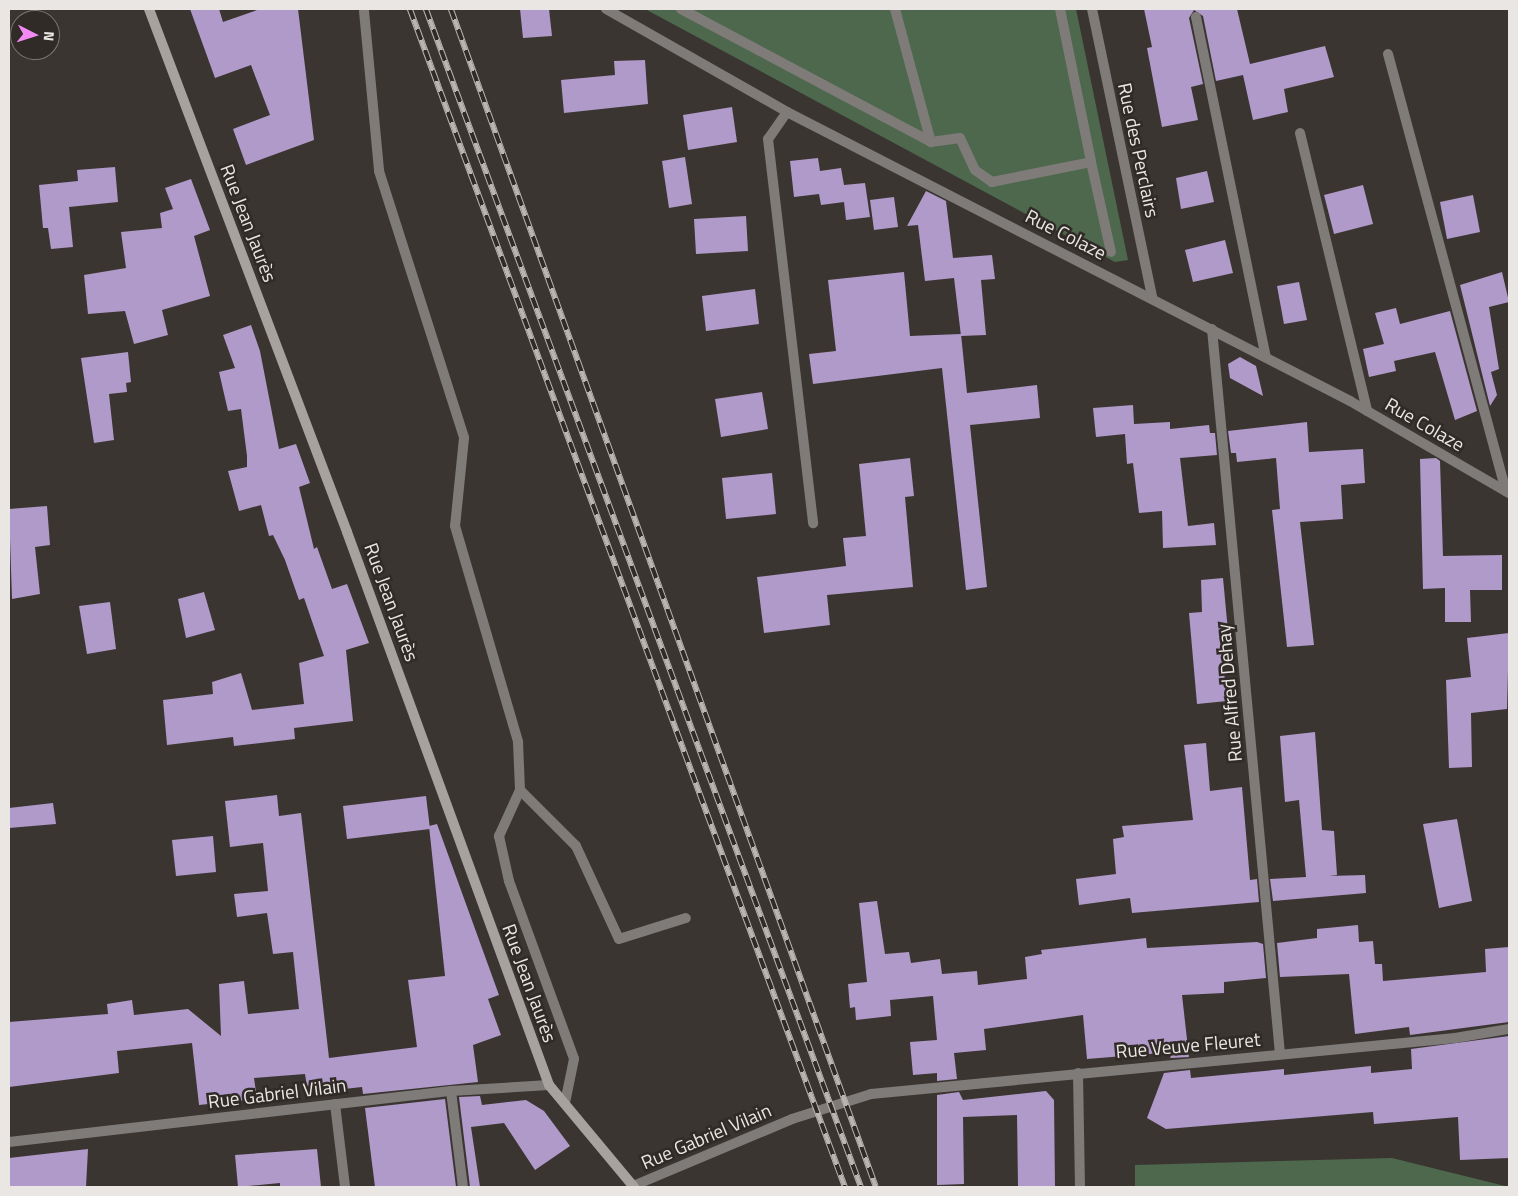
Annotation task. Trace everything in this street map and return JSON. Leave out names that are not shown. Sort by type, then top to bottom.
[{"type":"main road","name":"Rue Jean Jaurès","points":[[149,9],[351,541],[549,1085],[633,1187]]},
{"type":"street","name":"Rue Colaze","points":[[606,9],[787,112],[1367,410],[1508,492]]},
{"type":"street","points":[[681,9],[931,142],[960,138],[974,170],[992,182],[1091,162]]},
{"type":"street","points":[[895,9],[931,142]]},
{"type":"street","points":[[1060,9],[1111,252]]},
{"type":"street","name":"Rue des Perclairs","points":[[1092,9],[1152,298]]},
{"type":"street","points":[[364,11],[379,171],[464,438],[455,526],[518,742],[520,790],[499,836],[509,881],[574,1059],[565,1103]]},
{"type":"street","points":[[1196,17],[1266,357]]},
{"type":"street","points":[[1388,54],[1508,492]]},
{"type":"street","points":[[787,112],[768,139],[813,524]]},
{"type":"street","points":[[1300,133],[1367,410]]},
{"type":"street","name":"Rue Alfred Dehay","points":[[1212,329],[1280,1054]]},
{"type":"street","points":[[520,790],[576,846],[619,939],[686,918]]},
{"type":"street","name":"Rue Veuve Fleuret","points":[[871,1094],[1280,1054],[1509,1029]]},
{"type":"street","points":[[1078,1073],[1080,1187]]},
{"type":"street","name":"Rue Gabriel Vilain","points":[[9,1142],[452,1091],[549,1085]]},
{"type":"street","points":[[452,1091],[463,1187]]},
{"type":"street","name":"Rue Gabriel Vilain","points":[[633,1187],[792,1119],[871,1094]]},
{"type":"street","points":[[336,1104],[345,1187]]},
{"type":"green space","points":[[645,9],[1076,9],[1128,260],[1115,262]]},
{"type":"green space","points":[[1392,1158],[1509,1187],[1135,1187],[1135,1165]]},
{"type":"building","points":[[190,9],[219,9],[223,22],[260,9],[298,9],[314,140],[246,165],[233,129],[270,115],[251,65],[215,78]]},
{"type":"building","points":[[520,9],[549,9],[552,36],[523,38]]},
{"type":"building","points":[[1144,9],[1237,9],[1250,64],[1325,46],[1334,77],[1284,89],[1288,112],[1253,120],[1243,75],[1216,81],[1203,16],[1194,10],[1189,18],[1203,84],[1191,87],[1198,120],[1162,127],[1147,48],[1152,47]]},
{"type":"building","points":[[645,60],[648,104],[564,113],[561,80],[615,75],[614,61]]},
{"type":"building","points":[[732,107],[737,142],[688,150],[683,115]]},
{"type":"building","points":[[685,157],[692,204],[669,208],[662,161]]},
{"type":"building","points":[[818,158],[820,171],[841,168],[844,185],[865,183],[870,217],[846,220],[844,202],[821,205],[819,194],[794,197],[790,161]]},
{"type":"building","points":[[115,167],[118,202],[69,207],[73,247],[51,249],[48,228],[43,228],[39,185],[78,181],[77,170]]},
{"type":"building","points":[[1207,171],[1214,202],[1181,209],[1176,178]]},
{"type":"building","points":[[191,179],[210,230],[194,236],[210,296],[162,310],[168,335],[134,344],[125,311],[88,314],[84,275],[126,268],[121,232],[162,228],[160,213],[173,209],[165,188]]},
{"type":"building","points":[[1363,185],[1373,224],[1334,234],[1324,195]]},
{"type":"building","points":[[926,191],[946,201],[953,258],[992,255],[995,279],[981,280],[986,335],[961,336],[954,278],[925,281],[918,225],[907,226]]},
{"type":"building","points":[[1473,195],[1480,232],[1447,239],[1440,202]]},
{"type":"building","points":[[894,197],[898,227],[874,230],[870,200]]},
{"type":"building","points":[[746,216],[748,251],[696,254],[694,219]]},
{"type":"building","points":[[1225,240],[1233,273],[1193,282],[1185,250]]},
{"type":"building","points":[[904,272],[910,336],[961,334],[967,393],[1037,385],[1040,418],[970,425],[987,587],[966,590],[942,368],[813,384],[809,354],[836,351],[828,280]]},
{"type":"building","points":[[1502,272],[1509,302],[1489,307],[1499,369],[1491,372],[1497,395],[1490,406],[1460,285]]},
{"type":"building","points":[[1299,282],[1307,320],[1284,324],[1277,286]]},
{"type":"building","points":[[755,289],[759,324],[706,331],[702,296]]},
{"type":"building","points":[[1396,308],[1400,324],[1450,311],[1477,411],[1455,420],[1435,352],[1394,361],[1396,371],[1369,377],[1363,349],[1384,344],[1375,313]]},
{"type":"building","points":[[251,325],[260,351],[279,449],[296,444],[310,483],[299,487],[314,549],[317,547],[332,589],[347,584],[369,643],[346,650],[353,721],[294,728],[295,739],[234,746],[233,737],[167,745],[163,700],[213,694],[212,682],[241,673],[252,710],[304,704],[299,663],[324,656],[304,598],[299,600],[285,560],[273,535],[269,536],[261,505],[239,511],[228,471],[247,467],[247,456],[241,409],[228,411],[219,372],[235,368],[223,335]]},
{"type":"building","points":[[128,352],[131,382],[126,383],[127,392],[109,394],[114,440],[94,443],[81,358]]},
{"type":"building","points":[[1240,357],[1256,366],[1263,396],[1230,378],[1228,364]]},
{"type":"building","points":[[762,392],[768,429],[721,437],[715,399]]},
{"type":"building","points":[[1133,405],[1134,424],[1170,422],[1170,429],[1209,425],[1210,433],[1215,433],[1217,455],[1180,458],[1188,526],[1214,523],[1216,545],[1163,548],[1162,511],[1139,513],[1133,463],[1127,464],[1125,434],[1096,437],[1093,408]]},
{"type":"building","points":[[1307,422],[1309,452],[1363,449],[1365,483],[1341,485],[1343,519],[1300,522],[1314,645],[1287,647],[1272,510],[1280,509],[1276,458],[1237,462],[1236,453],[1231,453],[1228,431]]},
{"type":"building","points":[[910,458],[914,496],[905,497],[913,587],[827,595],[830,625],[764,633],[757,577],[846,566],[843,538],[866,536],[859,464]]},
{"type":"building","points":[[1436,458],[1440,461],[1443,556],[1502,555],[1502,590],[1470,590],[1471,622],[1445,622],[1445,588],[1423,589],[1420,459]]},
{"type":"building","points":[[772,473],[776,514],[726,519],[722,478]]},
{"type":"building","points":[[47,506],[50,545],[35,547],[40,594],[12,599],[9,509]]},
{"type":"building","points":[[1223,578],[1229,642],[1221,642],[1227,701],[1197,704],[1189,613],[1202,612],[1201,580]]},
{"type":"building","points":[[204,592],[215,630],[186,638],[178,599]]},
{"type":"building","points":[[110,602],[116,649],[87,654],[79,606]]},
{"type":"building","points":[[1509,633],[1507,709],[1471,713],[1472,767],[1449,768],[1446,680],[1471,677],[1467,638]]},
{"type":"building","points":[[1315,732],[1322,830],[1334,831],[1337,875],[1329,876],[1365,875],[1366,893],[1273,901],[1270,879],[1306,877],[1299,800],[1285,802],[1280,736]]},
{"type":"building","points":[[1206,743],[1210,791],[1242,787],[1250,880],[1257,879],[1259,902],[1132,913],[1130,898],[1079,905],[1076,879],[1116,874],[1113,839],[1124,837],[1122,826],[1193,820],[1184,745]]},
{"type":"building","points":[[277,795],[279,816],[301,813],[329,1058],[417,1047],[408,980],[445,976],[429,826],[437,824],[499,995],[488,999],[501,1035],[473,1045],[478,1082],[363,1094],[362,1087],[308,1093],[305,1074],[254,1078],[257,1099],[199,1105],[192,1043],[117,1051],[119,1073],[9,1087],[9,1022],[108,1014],[107,1004],[132,1000],[134,1015],[188,1009],[221,1036],[219,984],[244,981],[248,1014],[299,1009],[293,952],[273,954],[267,913],[237,917],[234,894],[268,891],[263,843],[230,847],[225,801]]},
{"type":"building","points":[[426,796],[430,829],[347,839],[343,806]]},
{"type":"building","points":[[53,803],[56,824],[9,828],[9,808]]},
{"type":"building","points":[[1457,819],[1472,901],[1439,908],[1423,824]]},
{"type":"building","points":[[213,836],[216,872],[176,876],[172,840]]},
{"type":"building","points":[[877,901],[885,954],[909,952],[911,963],[940,959],[942,974],[977,971],[978,985],[1027,979],[1025,957],[1042,954],[1041,950],[1146,938],[1147,948],[1257,942],[1263,944],[1266,978],[1224,982],[1224,993],[1182,995],[1189,1057],[1170,1058],[1173,1052],[1087,1059],[1083,1015],[984,1029],[986,1050],[954,1053],[957,1079],[937,1081],[937,1073],[913,1075],[910,1042],[937,1040],[933,996],[890,1000],[891,1016],[856,1020],[855,1007],[850,1008],[848,984],[867,982],[859,903]]},
{"type":"building","points":[[1358,925],[1359,942],[1373,941],[1375,964],[1382,964],[1383,981],[1486,972],[1485,949],[1509,947],[1509,1022],[1410,1035],[1409,1027],[1355,1034],[1349,974],[1280,977],[1277,943],[1317,938],[1317,929]]},
{"type":"building","points":[[1509,1036],[1509,1158],[1460,1160],[1458,1117],[1374,1124],[1373,1112],[1166,1129],[1147,1118],[1164,1073],[1190,1070],[1191,1078],[1284,1069],[1284,1075],[1371,1066],[1371,1073],[1412,1069],[1411,1049]]},
{"type":"building","points":[[1046,1091],[1054,1100],[1055,1187],[1018,1187],[1017,1115],[963,1117],[964,1184],[937,1185],[937,1095],[959,1092],[963,1100]]},
{"type":"building","points":[[480,1096],[482,1105],[526,1100],[544,1111],[570,1146],[535,1170],[504,1123],[471,1127],[480,1187],[470,1187],[459,1097]]},
{"type":"building","points":[[445,1099],[456,1187],[375,1187],[365,1108]]},
{"type":"building","points":[[88,1149],[86,1187],[9,1187],[9,1158]]},
{"type":"building","points":[[317,1149],[321,1187],[280,1187],[280,1183],[238,1187],[235,1155]]},
{"type":"railway","points":[[410,9],[845,1187]]},
{"type":"railway","points":[[426,9],[861,1187]]},
{"type":"railway","points":[[451,9],[876,1187]]}]
